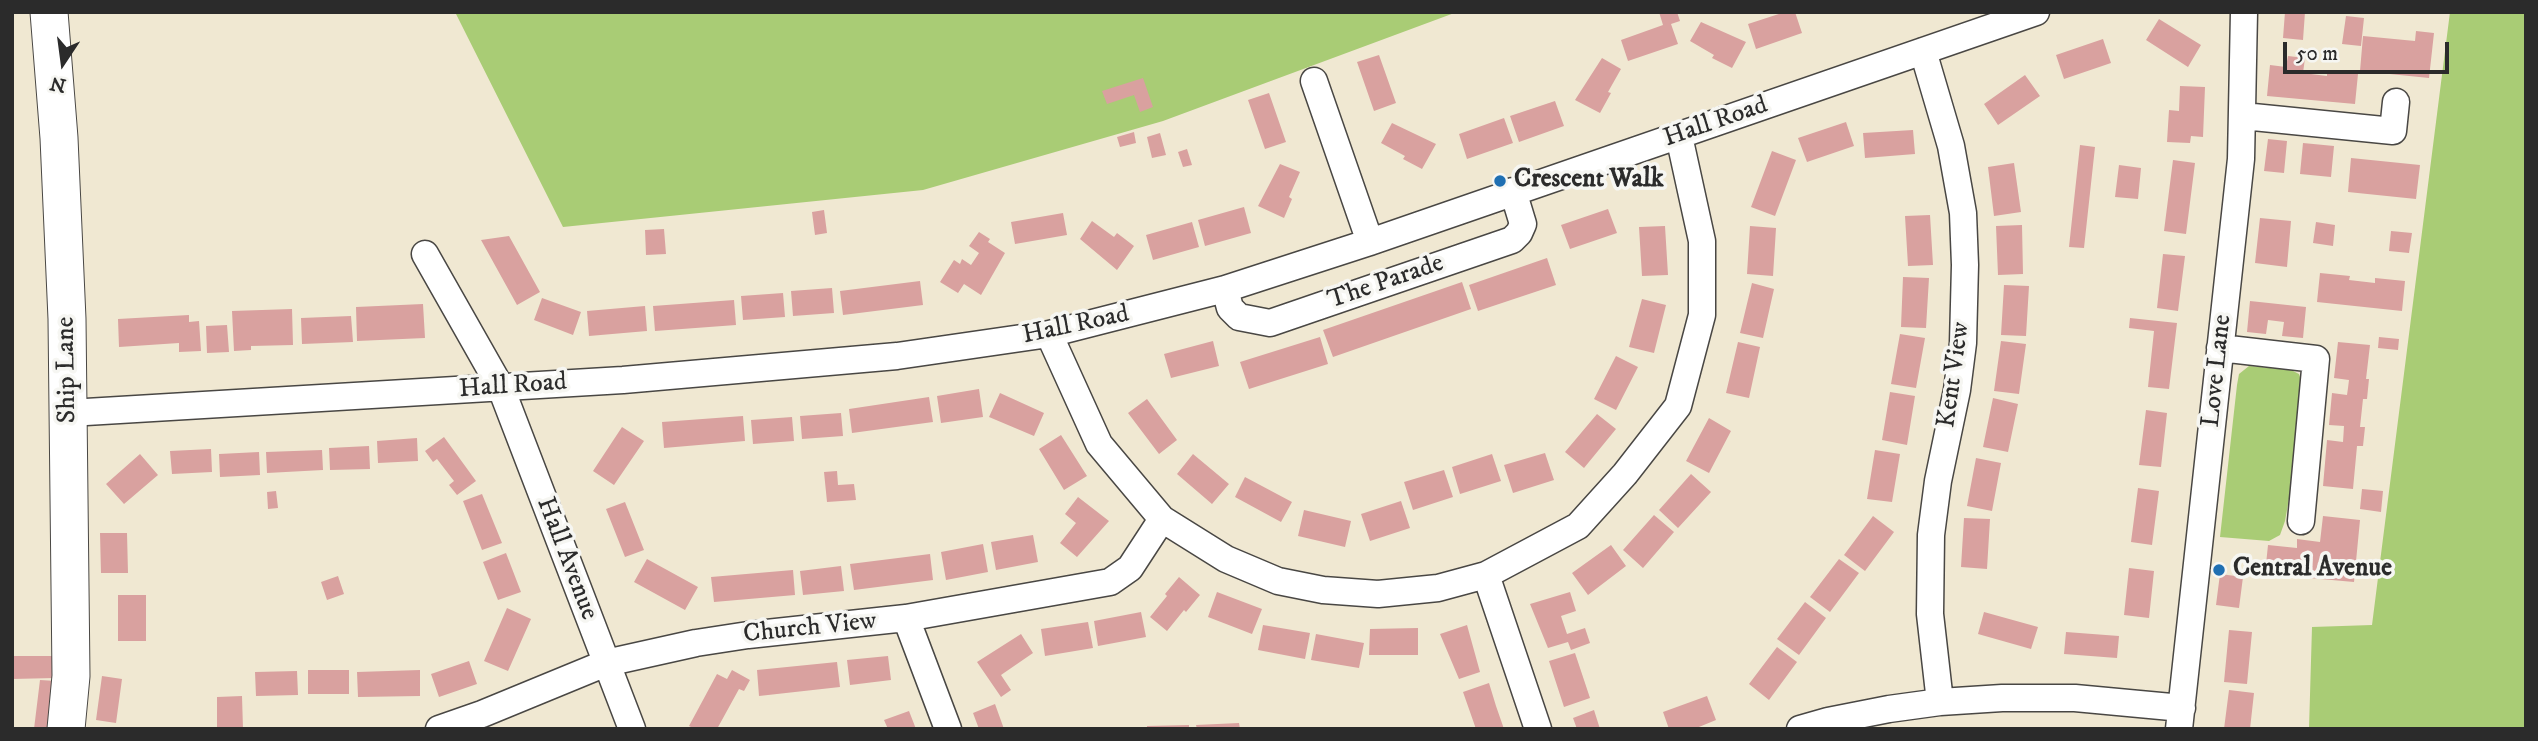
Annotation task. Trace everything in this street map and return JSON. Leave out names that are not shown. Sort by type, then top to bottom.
[{"type":"street","name":"Ship Lane","points":[[49,12],[59,138],[69,413],[71,676],[66,729]]},
{"type":"street","name":"Hall Road","points":[[69,413],[501,388],[897,356],[1049,334],[1225,289],[1370,242],[2036,12]]},
{"type":"street","name":"Love Lane","points":[[2180,719],[2241,159],[2244,12]]},
{"type":"street","name":"Kent View","points":[[1923,51],[1951,146],[1963,213],[1965,265],[1960,367],[1938,481],[1931,535],[1930,614],[1940,702]]},
{"type":"street","points":[[1314,81],[1370,242]]},
{"type":"street","points":[[2243,116],[2393,131],[2396,102]]},
{"type":"street","points":[[1049,334],[1099,444],[1163,519],[1226,559],[1279,581],[1323,590],[1378,594],[1426,589],[1486,575],[1578,526],[1625,474],[1678,406],[1702,315],[1702,241],[1679,136]]},
{"type":"street","name":"The Parade","points":[[1225,289],[1230,308],[1240,317],[1270,323],[1512,240],[1523,224],[1513,191]]},
{"type":"street","name":"Hall Avenue","points":[[425,254],[501,388],[632,729]]},
{"type":"street","points":[[2220,348],[2316,359],[2301,521]]},
{"type":"street","name":"Church View","points":[[439,729],[606,663],[696,643],[906,618],[1110,582],[1130,568],[1163,519]]},
{"type":"street","points":[[1486,575],[1538,729]]},
{"type":"street","points":[[906,618],[948,729]]},
{"type":"street","points":[[1800,729],[1828,721],[1940,702],[2002,698],[2076,698],[2180,719]]},
{"type":"green space","points":[[455,12],[1457,12],[1163,121],[923,190],[563,227]]},
{"type":"green space","points":[[2450,12],[2526,12],[2526,729],[2309,729],[2312,627],[2372,625]]},
{"type":"green space","points":[[2249,366],[2291,370],[2299,374],[2301,380],[2285,521],[2280,535],[2269,541],[2220,537],[2237,385],[2239,374]]},
{"type":"building","points":[[1659,12],[1677,12],[1680,21],[1671,24],[1678,44],[1628,61],[1621,40],[1663,25]]},
{"type":"building","points":[[1785,12],[1795,12],[1802,33],[1756,49],[1748,24]]},
{"type":"building","points":[[2285,12],[2305,12],[2303,40],[2283,38]]},
{"type":"building","points":[[2346,16],[2364,18],[2361,46],[2342,44]]},
{"type":"building","points":[[2159,19],[2201,45],[2188,67],[2146,40]]},
{"type":"building","points":[[1701,22],[1746,42],[1732,68],[1712,58],[1714,55],[1690,41]]},
{"type":"building","points":[[2416,31],[2434,33],[2429,78],[2360,71],[2363,36],[2415,41]]},
{"type":"building","points":[[2103,39],[2111,63],[2064,79],[2056,55]]},
{"type":"building","points":[[1379,55],[1396,103],[1374,111],[1357,62]]},
{"type":"building","points":[[2288,56],[2305,58],[2303,73],[2327,76],[2327,70],[2358,74],[2355,104],[2267,96],[2270,65],[2286,67]]},
{"type":"building","points":[[1602,58],[1621,69],[1600,113],[1575,100]]},
{"type":"building","points":[[2025,75],[2040,96],[1998,125],[1984,104]]},
{"type":"building","points":[[1143,78],[1153,107],[1140,112],[1134,95],[1107,104],[1102,91]]},
{"type":"building","points":[[2180,86],[2205,87],[2203,137],[2191,136],[2190,143],[2167,142],[2169,110],[2179,111]]},
{"type":"building","points":[[1269,93],[1286,142],[1265,149],[1248,100]]},
{"type":"building","points":[[1555,101],[1564,126],[1519,142],[1510,116]]},
{"type":"building","points":[[1504,118],[1513,143],[1467,159],[1459,134]]},
{"type":"building","points":[[1846,122],[1854,146],[1807,162],[1798,138]]},
{"type":"building","points":[[1392,123],[1436,144],[1422,169],[1381,143]]},
{"type":"building","points":[[1913,130],[1915,154],[1865,158],[1863,133]]},
{"type":"building","points":[[1134,132],[1136,143],[1120,147],[1117,137]]},
{"type":"building","points":[[1160,133],[1166,155],[1152,158],[1147,137]]},
{"type":"building","points":[[2268,139],[2287,141],[2284,173],[2264,171]]},
{"type":"building","points":[[2303,143],[2334,146],[2331,177],[2300,174]]},
{"type":"building","points":[[2080,145],[2095,147],[2084,248],[2069,247]]},
{"type":"building","points":[[1187,149],[1192,165],[1183,167],[1178,152]]},
{"type":"building","points":[[1772,151],[1796,160],[1775,216],[1751,207]]},
{"type":"building","points":[[2351,158],[2420,165],[2416,199],[2348,192]]},
{"type":"building","points":[[2173,160],[2195,163],[2186,234],[2164,231]]},
{"type":"building","points":[[2014,163],[2021,212],[1994,216],[1988,167]]},
{"type":"building","points":[[1280,164],[1300,172],[1289,197],[1292,199],[1284,218],[1258,206]]},
{"type":"building","points":[[2119,165],[2141,168],[2138,199],[2115,197]]},
{"type":"building","points":[[1244,207],[1251,233],[1205,246],[1198,220]]},
{"type":"building","points":[[1608,209],[1617,233],[1570,249],[1561,225]]},
{"type":"building","points":[[824,210],[827,233],[815,235],[812,212]]},
{"type":"building","points":[[1063,213],[1067,235],[1015,244],[1011,222]]},
{"type":"building","points":[[1930,215],[1933,265],[1908,266],[1905,216]]},
{"type":"building","points":[[2260,218],[2291,221],[2287,267],[2255,263]]},
{"type":"building","points":[[1092,221],[1114,237],[1117,233],[1134,246],[1117,270],[1080,239]]},
{"type":"building","points":[[1192,222],[1199,247],[1153,260],[1146,235]]},
{"type":"building","points":[[2316,222],[2335,225],[2333,246],[2313,243]]},
{"type":"building","points":[[2022,225],[2023,274],[1998,275],[1996,226]]},
{"type":"building","points":[[1665,226],[1668,275],[1642,276],[1639,227]]},
{"type":"building","points":[[1750,226],[1776,228],[1773,276],[1747,274]]},
{"type":"building","points":[[664,229],[666,254],[646,255],[645,230]]},
{"type":"building","points":[[2391,231],[2412,233],[2409,253],[2389,251]]},
{"type":"building","points":[[979,232],[990,239],[988,242],[1005,253],[981,295],[964,284],[958,293],[940,282],[954,260],[960,264],[962,259],[971,265],[979,253],[969,246]]},
{"type":"building","points":[[509,236],[540,292],[517,305],[481,240]]},
{"type":"building","points":[[2163,254],[2185,256],[2178,311],[2157,308]]},
{"type":"building","points":[[1547,258],[1556,285],[1478,311],[1469,285]]},
{"type":"building","points":[[2320,273],[2350,276],[2349,280],[2375,283],[2375,278],[2405,281],[2402,311],[2317,302]]},
{"type":"building","points":[[1903,277],[1929,278],[1926,328],[1901,327]]},
{"type":"building","points":[[920,281],[923,305],[843,315],[840,291]]},
{"type":"building","points":[[1462,282],[1471,309],[1333,357],[1323,330]]},
{"type":"building","points":[[1752,283],[1774,289],[1763,338],[1740,333]]},
{"type":"building","points":[[2004,285],[2029,286],[2026,336],[2001,335]]},
{"type":"building","points":[[832,288],[834,313],[793,316],[791,291]]},
{"type":"building","points":[[783,293],[785,317],[743,320],[741,296]]},
{"type":"building","points":[[542,298],[581,312],[573,335],[534,320]]},
{"type":"building","points":[[1642,299],[1666,305],[1654,353],[1629,347]]},
{"type":"building","points":[[734,300],[736,325],[655,331],[653,306]]},
{"type":"building","points":[[2250,301],[2306,307],[2303,338],[2282,336],[2284,322],[2268,320],[2266,334],[2247,332]]},
{"type":"building","points":[[423,304],[425,338],[357,341],[356,307]]},
{"type":"building","points":[[645,306],[647,331],[589,336],[587,311]]},
{"type":"building","points":[[292,309],[293,345],[251,346],[251,350],[234,351],[232,311]]},
{"type":"building","points":[[189,315],[189,322],[199,321],[201,351],[179,352],[179,343],[119,347],[118,319]]},
{"type":"building","points":[[351,316],[353,342],[302,344],[301,318]]},
{"type":"building","points":[[2130,318],[2177,323],[2169,389],[2148,387],[2154,331],[2129,328]]},
{"type":"building","points":[[227,325],[229,352],[207,353],[206,326]]},
{"type":"building","points":[[1900,334],[1925,338],[1916,388],[1891,384]]},
{"type":"building","points":[[1320,337],[1328,364],[1249,389],[1240,362]]},
{"type":"building","points":[[2379,337],[2399,339],[2398,350],[2378,348]]},
{"type":"building","points":[[1213,341],[1219,366],[1171,378],[1164,354]]},
{"type":"building","points":[[2001,341],[2026,344],[2019,394],[1994,391]]},
{"type":"building","points":[[1738,342],[1760,347],[1749,398],[1726,393]]},
{"type":"building","points":[[2338,342],[2370,345],[2366,379],[2369,379],[2367,399],[2363,399],[2360,427],[2365,427],[2363,446],[2357,446],[2353,489],[2323,486],[2327,440],[2343,442],[2344,426],[2329,425],[2332,393],[2347,395],[2349,380],[2334,378]]},
{"type":"building","points":[[1616,356],[1638,367],[1616,410],[1594,399]]},
{"type":"building","points":[[979,389],[983,417],[941,423],[937,396]]},
{"type":"building","points":[[1890,392],[1915,396],[1907,445],[1882,440]]},
{"type":"building","points":[[1000,393],[1044,413],[1034,436],[989,417]]},
{"type":"building","points":[[929,397],[933,422],[852,433],[849,409]]},
{"type":"building","points":[[1993,398],[2018,404],[2008,452],[1983,447]]},
{"type":"building","points":[[1147,399],[1177,440],[1159,454],[1128,413]]},
{"type":"building","points":[[2146,410],[2167,413],[2161,467],[2139,465]]},
{"type":"building","points":[[841,413],[843,436],[802,439],[800,416]]},
{"type":"building","points":[[1597,414],[1616,429],[1584,468],[1565,452]]},
{"type":"building","points":[[743,416],[745,441],[664,448],[662,422]]},
{"type":"building","points":[[792,417],[794,441],[753,444],[751,420]]},
{"type":"building","points":[[1709,418],[1731,431],[1709,473],[1686,461]]},
{"type":"building","points":[[622,427],[644,441],[614,485],[593,471]]},
{"type":"building","points":[[1061,435],[1087,476],[1064,490],[1039,449]]},
{"type":"building","points":[[444,437],[476,481],[457,495],[449,485],[454,481],[437,459],[433,462],[425,451]]},
{"type":"building","points":[[417,438],[418,461],[378,463],[377,441]]},
{"type":"building","points":[[369,446],[370,469],[330,470],[329,448]]},
{"type":"building","points":[[211,449],[212,472],[172,474],[170,451]]},
{"type":"building","points":[[322,450],[323,470],[267,473],[266,452]]},
{"type":"building","points":[[1875,450],[1900,454],[1892,502],[1867,499]]},
{"type":"building","points":[[259,452],[260,475],[220,477],[219,454]]},
{"type":"building","points":[[1545,453],[1554,480],[1513,493],[1504,465]]},
{"type":"building","points":[[140,454],[158,475],[124,504],[106,484]]},
{"type":"building","points":[[1193,454],[1229,484],[1212,504],[1177,474]]},
{"type":"building","points":[[1492,454],[1501,481],[1460,494],[1452,467]]},
{"type":"building","points":[[1976,458],[2001,463],[1992,511],[1967,506]]},
{"type":"building","points":[[1444,470],[1453,497],[1413,510],[1404,482]]},
{"type":"building","points":[[837,471],[838,485],[854,484],[856,500],[827,502],[824,472]]},
{"type":"building","points":[[1691,474],[1711,492],[1678,528],[1659,510]]},
{"type":"building","points":[[1245,477],[1292,502],[1281,522],[1235,497]]},
{"type":"building","points":[[2138,488],[2159,491],[2152,545],[2131,542]]},
{"type":"building","points":[[2362,489],[2383,491],[2381,512],[2360,509]]},
{"type":"building","points":[[276,491],[278,508],[268,509],[267,492]]},
{"type":"building","points":[[482,494],[502,543],[482,550],[463,501]]},
{"type":"building","points":[[1078,497],[1109,521],[1077,557],[1060,543],[1076,523],[1065,514]]},
{"type":"building","points":[[1401,501],[1410,528],[1370,541],[1361,514]]},
{"type":"building","points":[[625,502],[644,550],[625,557],[606,509]]},
{"type":"building","points":[[1304,510],[1351,521],[1345,547],[1298,536]]},
{"type":"building","points":[[1654,515],[1674,532],[1643,568],[1623,550]]},
{"type":"building","points":[[1873,516],[1894,532],[1865,571],[1844,555]]},
{"type":"building","points":[[2323,516],[2360,520],[2354,582],[2265,574],[2268,545],[2297,548],[2297,539],[2320,542]]},
{"type":"building","points":[[1964,518],[1990,519],[1987,569],[1961,567]]},
{"type":"building","points":[[100,533],[127,533],[128,573],[101,573]]},
{"type":"building","points":[[1033,535],[1038,562],[996,570],[991,542]]},
{"type":"building","points":[[983,544],[988,572],[946,580],[941,552]]},
{"type":"building","points":[[1611,545],[1626,566],[1588,595],[1572,573]]},
{"type":"building","points":[[506,553],[521,592],[498,600],[483,562]]},
{"type":"building","points":[[930,554],[933,580],[854,590],[850,564]]},
{"type":"building","points":[[647,559],[698,587],[685,610],[634,582]]},
{"type":"building","points":[[1839,559],[1859,573],[1830,612],[1810,597]]},
{"type":"building","points":[[841,566],[844,591],[803,595],[800,571]]},
{"type":"building","points":[[2129,568],[2154,571],[2149,618],[2124,615]]},
{"type":"building","points":[[793,570],[795,595],[714,602],[711,577]]},
{"type":"building","points":[[2220,574],[2243,577],[2239,608],[2216,605]]},
{"type":"building","points":[[338,576],[344,594],[327,600],[321,582]]},
{"type":"building","points":[[1179,577],[1200,595],[1167,631],[1150,617]]},
{"type":"building","points":[[1217,592],[1262,609],[1252,634],[1208,617]]},
{"type":"building","points":[[1570,592],[1576,611],[1561,616],[1567,634],[1585,628],[1590,643],[1571,650],[1568,642],[1548,648],[1530,604]]},
{"type":"building","points":[[118,595],[146,595],[146,641],[118,641]]},
{"type":"building","points":[[1805,602],[1826,618],[1799,655],[1777,639]]},
{"type":"building","points":[[507,608],[531,619],[508,671],[484,661]]},
{"type":"building","points":[[1141,612],[1146,637],[1098,646],[1094,621]]},
{"type":"building","points":[[1984,612],[2038,627],[2031,649],[1978,634]]},
{"type":"building","points":[[1088,622],[1093,648],[1045,656],[1041,629]]},
{"type":"building","points":[[1263,625],[1310,633],[1305,659],[1258,650]]},
{"type":"building","points":[[1467,625],[1480,672],[1459,679],[1440,634]]},
{"type":"building","points":[[1418,628],[1418,655],[1369,655],[1370,629]]},
{"type":"building","points":[[2229,630],[2252,632],[2247,684],[2224,682]]},
{"type":"building","points":[[2066,632],[2119,636],[2117,658],[2064,654]]},
{"type":"building","points":[[1021,634],[1033,653],[1001,675],[1011,690],[1001,697],[977,662]]},
{"type":"building","points":[[1316,634],[1364,643],[1359,668],[1311,660]]},
{"type":"building","points":[[1777,647],[1797,662],[1769,700],[1749,684]]},
{"type":"building","points":[[1575,653],[1590,698],[1564,707],[1549,661]]},
{"type":"building","points":[[12,656],[55,656],[55,678],[12,679]]},
{"type":"building","points":[[888,656],[891,680],[850,685],[847,660]]},
{"type":"building","points":[[469,661],[477,684],[439,697],[431,674]]},
{"type":"building","points":[[837,662],[840,687],[759,696],[757,670]]},
{"type":"building","points":[[308,670],[349,670],[349,694],[308,694]]},
{"type":"building","points":[[420,670],[420,696],[358,697],[357,672]]},
{"type":"building","points":[[732,670],[750,680],[744,691],[739,689],[717,729],[695,729],[689,726],[717,674],[727,679]]},
{"type":"building","points":[[297,671],[298,695],[256,696],[255,672]]},
{"type":"building","points":[[102,676],[122,679],[116,723],[96,720]]},
{"type":"building","points":[[40,680],[56,681],[50,729],[34,729]]},
{"type":"building","points":[[1489,683],[1504,729],[1476,729],[1463,692]]},
{"type":"building","points":[[2229,690],[2254,693],[2250,729],[2224,729]]},
{"type":"building","points":[[242,696],[243,729],[217,729],[217,697]]},
{"type":"building","points":[[1707,696],[1716,720],[1694,729],[1669,729],[1663,712]]},
{"type":"building","points":[[995,704],[1004,729],[979,729],[973,713]]},
{"type":"building","points":[[1594,710],[1600,729],[1577,729],[1573,718]]},
{"type":"building","points":[[909,711],[916,729],[888,729],[884,720]]},
{"type":"building","points":[[1239,723],[1240,729],[1197,729],[1196,725]]},
{"type":"building","points":[[1189,725],[1189,729],[1147,729],[1147,726]]},
{"type":"place","name":"Crescent Walk","points":[[1500,181]]},
{"type":"place","name":"Central Avenue","points":[[2219,570]]}]
